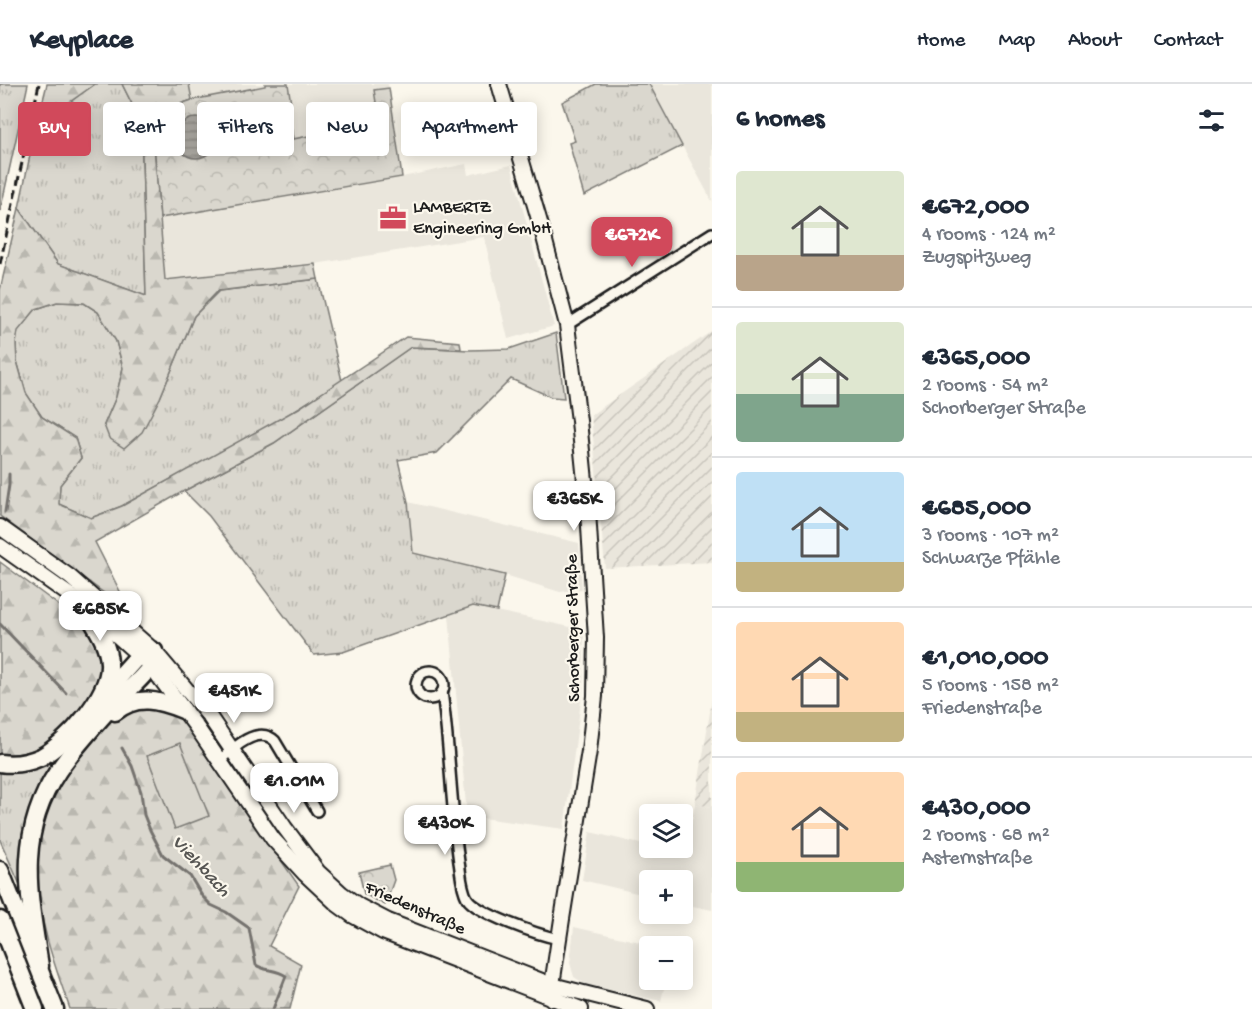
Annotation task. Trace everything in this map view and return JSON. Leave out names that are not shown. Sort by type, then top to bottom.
[{"type":"highway","points":[[82,604],[100,635],[109,659],[108,678],[96,703]]},
{"type":"highway","points":[[0,763],[26,762],[48,752],[62,741],[96,703],[148,658]]},
{"type":"highway","points":[[39,966],[28,884],[28,853],[33,825],[42,800],[55,776],[148,658]]},
{"type":"highway","points":[[93,729],[119,709],[140,700],[158,701],[183,710]]},
{"type":"highway","points":[[0,870],[55,1009]]},
{"type":"highway","points":[[0,920],[35,1009]]},
{"type":"main road","name":"Schorberger Straße","points":[[499,84],[567,325],[588,511],[596,638],[595,696],[589,751],[559,939],[552,998]]},
{"type":"main road","points":[[0,527],[70,577],[148,658]]},
{"type":"main road","points":[[0,546],[82,604],[148,658]]},
{"type":"main road","name":"Friedenstraße","points":[[148,658],[273,839],[304,874],[352,915],[383,932],[581,1009]]},
{"type":"main road","name":"Friedenstraße","points":[[148,658],[209,716],[318,872],[359,906],[552,998],[647,1009]]},
{"type":"street","points":[[567,325],[712,233]]},
{"type":"street","points":[[442,692],[464,891],[470,901],[485,911],[523,928],[559,939]]},
{"type":"street","points":[[219,761],[231,750],[254,736],[265,735],[271,738],[317,811]]},
{"type":"shaded area","points":[[189,84],[388,84],[402,177],[466,164],[468,175],[511,165],[554,326],[508,339],[484,237],[315,264],[165,280],[155,156],[185,156],[185,105],[192,100]]},
{"type":"shaded area","points":[[649,84],[712,84],[712,201],[707,192]]},
{"type":"shaded area","points":[[196,118],[197,156],[204,156],[196,158],[185,154],[185,122]]},
{"type":"shaded area","points":[[712,331],[712,562],[605,568],[591,415]]},
{"type":"shaded area","points":[[408,502],[579,543],[582,589],[560,592],[505,575],[413,553]]},
{"type":"shaded area","points":[[473,606],[584,630],[583,686],[564,829],[467,816],[449,615]]},
{"type":"shaded area","points":[[712,700],[712,807],[695,804]]},
{"type":"shaded area","points":[[695,804],[712,807],[712,910],[693,906],[693,870],[639,870],[639,894],[582,880],[590,832],[639,844],[639,858],[693,858]]},
{"type":"shaded area","points":[[574,927],[639,942],[639,990],[664,990],[661,1001],[587,985],[574,977],[570,963]]},
{"type":"green space","points":[[0,84],[28,84],[24,102],[18,102],[18,130],[0,212]]},
{"type":"green space","points":[[47,84],[95,84],[70,102],[42,102]]},
{"type":"green space","points":[[95,84],[122,84],[131,102],[103,102],[103,156],[142,156],[146,296],[58,264],[19,208],[30,156],[91,156],[91,102],[70,102]]},
{"type":"green space","points":[[122,84],[189,84],[192,100],[185,102],[131,102]]},
{"type":"green space","points":[[265,84],[288,84],[291,102],[197,102],[197,156],[294,156],[294,139],[306,136],[306,156],[389,156],[389,102],[376,102],[374,90],[389,88],[402,177],[160,218],[155,156],[185,156],[185,102],[265,86]]},
{"type":"green space","points":[[596,84],[649,84],[682,146],[584,196],[569,143],[575,141],[562,102]]},
{"type":"green space","points":[[142,156],[155,156],[165,280],[315,264],[318,279],[218,291],[194,316],[160,398],[142,432],[124,448],[109,438],[104,425],[116,397],[123,368],[116,341],[98,312],[84,303],[57,302],[36,309],[18,331],[17,361],[26,393],[42,417],[75,438],[81,458],[60,485],[59,504],[91,518],[122,506],[299,408],[406,337],[460,342],[461,349],[411,347],[274,443],[95,542],[131,613],[0,516],[0,290],[19,208],[58,264],[146,296]]},
{"type":"green space","points":[[318,279],[342,381],[271,425],[122,506],[91,518],[58,504],[60,485],[81,458],[75,438],[42,417],[26,393],[17,361],[17,331],[36,309],[57,302],[84,303],[98,312],[116,341],[123,368],[116,397],[104,425],[160,398],[194,316],[219,291]]},
{"type":"green space","points":[[556,333],[564,398],[551,397],[511,379],[437,453],[398,460],[408,502],[413,553],[505,575],[497,611],[473,606],[343,652],[314,655],[209,516],[184,491],[274,443],[411,347],[469,350],[509,349]]},
{"type":"green space","points":[[0,562],[80,621],[94,634],[104,672],[84,708],[72,722],[55,738],[24,753],[0,754]]},
{"type":"green space","points":[[141,704],[181,718],[299,886],[269,946],[301,964],[290,1009],[70,1009],[48,942],[37,878],[38,846],[45,815],[59,784],[81,753],[114,719]]},
{"type":"green space","points":[[180,743],[209,816],[175,829],[147,756]]},
{"type":"green space","points":[[62,749],[65,752],[25,896],[0,840],[0,768]]},
{"type":"green space","points":[[390,865],[394,880],[385,905],[364,894],[359,872]]},
{"type":"waterway","name":"Viehbach","points":[[5,512],[9,474]]},
{"type":"waterway","name":"Viehbach","points":[[0,624],[66,693]]},
{"type":"waterway","name":"Viehbach","points":[[122,748],[132,766],[141,792],[144,815],[163,855],[190,876],[202,896],[211,905],[249,928],[256,965],[286,976],[273,1009]]},
{"type":"railway","points":[[0,264],[39,84]]},
{"type":"place","name":"LAMBERTZ Engineering GmbH","points":[[393,218]]}]
